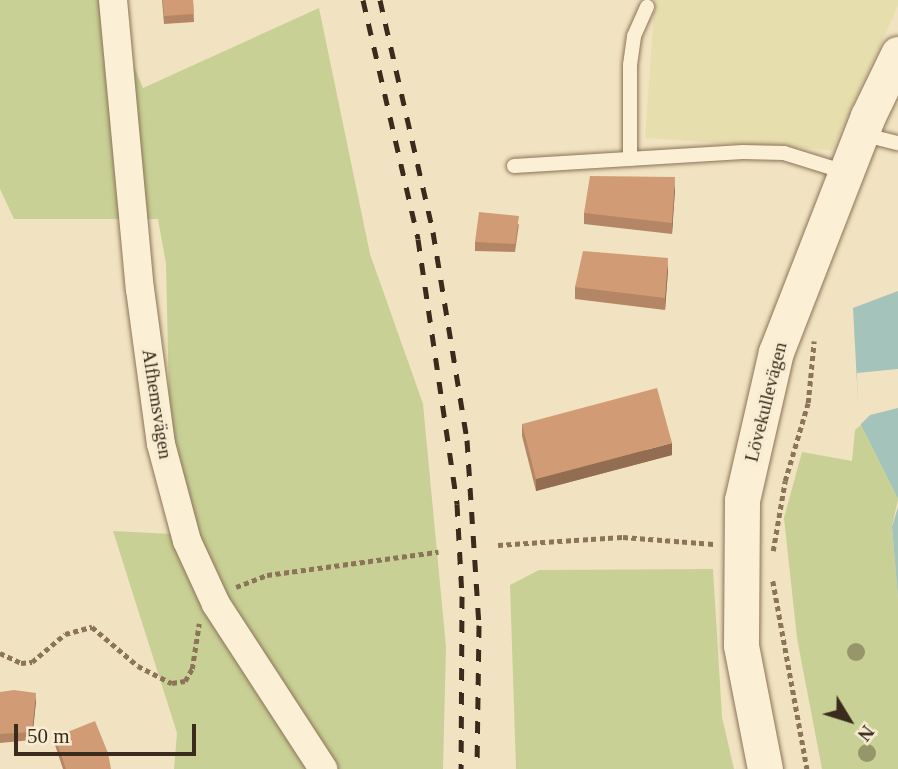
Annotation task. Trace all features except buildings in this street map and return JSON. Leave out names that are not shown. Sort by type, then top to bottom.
[{"type":"street","name":"Alfhemsvägen","points":[[113,0],[140,289],[164,456],[187,541],[216,604],[323,769]]},
{"type":"street","name":"Lövekullevägen","points":[[765,769],[741,645],[738,545],[742,500],[776,352],[861,134],[898,54]]},
{"type":"lane","points":[[630,159],[630,65],[634,36],[648,7]]},
{"type":"lane","points":[[861,134],[898,143]]},
{"type":"lane","points":[[514,166],[785,153],[846,172]]},
{"type":"path","points":[[773,561],[775,525],[808,403],[814,337]]},
{"type":"path","points":[[498,545],[623,537],[738,545]]},
{"type":"path","points":[[773,571],[807,769]]},
{"type":"shaded area","points":[[655,0],[898,0],[898,6],[832,150],[645,138]]},
{"type":"green space","points":[[0,0],[106,0],[143,88],[319,8],[370,254],[423,404],[446,647],[443,769],[174,769],[177,733],[113,531],[172,534],[166,264],[158,219],[14,219],[0,189]]},
{"type":"green space","points":[[861,425],[898,499],[892,527],[898,598],[898,769],[822,769],[797,638],[784,518],[802,452],[852,461],[855,430]]},
{"type":"green space","points":[[713,569],[722,717],[734,769],[516,769],[510,585],[539,570]]},
{"type":"water","points":[[898,291],[898,499],[859,421],[853,308]]},
{"type":"water","points":[[898,507],[898,598],[892,527]]},
{"type":"pier","points":[[898,369],[898,408],[870,415],[858,427],[857,373]]},
{"type":"railway","points":[[363,0],[418,239],[457,504],[462,596],[461,769]]},
{"type":"railway","points":[[380,0],[433,232],[467,440],[479,625],[477,769]]}]
